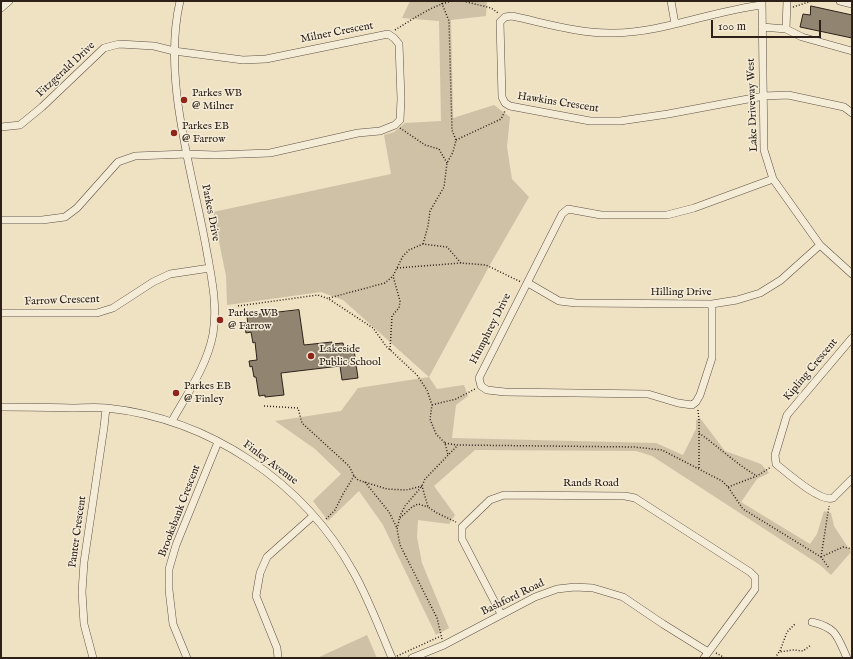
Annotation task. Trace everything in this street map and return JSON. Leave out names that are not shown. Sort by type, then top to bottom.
[{"type":"street","points":[[1,8],[9,1]]},
{"type":"street","name":"Parkes Drive","points":[[172,421],[201,370],[213,334],[215,306],[210,268],[187,154],[177,95],[174,42],[180,1]]},
{"type":"street","points":[[670,1],[675,24]]},
{"type":"street","points":[[786,29],[787,1]]},
{"type":"street","points":[[840,1],[852,4]]},
{"type":"street","points":[[505,17],[512,16],[591,32],[631,32],[675,24],[762,3]]},
{"type":"street","name":"Lake Driveway West","points":[[762,3],[764,150],[773,179],[820,245],[852,274]]},
{"type":"street","name":"Hawkins Crescent","points":[[505,17],[500,22],[502,97],[505,103],[510,106],[590,121],[620,121],[668,114],[764,96],[788,95],[844,107],[852,113]]},
{"type":"street","points":[[762,26],[786,29],[802,37],[852,51]]},
{"type":"street","name":"Milner Crescent","points":[[174,51],[242,60],[266,59],[388,34],[399,44],[401,99],[400,120],[395,125]]},
{"type":"street","name":"Fitzgerald Drive","points":[[1,127],[20,124],[42,108],[104,48],[119,44],[154,46],[174,51]]},
{"type":"street","points":[[1,220],[42,220],[65,217],[77,208],[118,162],[135,156],[270,153],[358,134],[380,131],[395,125]]},
{"type":"street","name":"Humphrey Drive","points":[[481,386],[479,378],[562,214],[568,209],[601,215],[667,214],[694,208],[773,179]]},
{"type":"street","name":"Hilling Drive","points":[[527,284],[559,301],[576,303],[712,304],[737,300],[760,293],[781,280],[820,245]]},
{"type":"street","name":"Farrow Crescent","points":[[1,313],[97,313],[113,308],[153,282],[170,274],[210,268]]},
{"type":"street","points":[[481,386],[487,390],[505,392],[648,394],[692,405],[696,402],[712,358],[712,304]]},
{"type":"street","name":"Kipling Crescent","points":[[776,464],[775,455],[787,415],[852,338]]},
{"type":"street","name":"Finley Avenue","points":[[1,407],[106,408],[143,414],[172,421],[240,453],[266,471],[293,494],[321,524],[354,572],[392,658]]},
{"type":"street","name":"Panter Crescent","points":[[92,658],[84,624],[82,592],[84,562],[106,408]]},
{"type":"street","name":"Brooksbank Crescent","points":[[187,658],[173,624],[169,590],[169,569],[176,545],[218,442]]},
{"type":"street","points":[[776,464],[791,477],[819,496],[830,500],[852,479]]},
{"type":"street","name":"Rands Road","points":[[462,527],[490,500],[504,495],[625,496],[635,498],[750,572],[755,578],[755,589],[706,655]]},
{"type":"street","points":[[278,658],[277,648],[256,596],[260,573],[267,556],[313,516]]},
{"type":"street","points":[[462,527],[462,539],[501,614]]},
{"type":"street","name":"Bashford Road","points":[[412,658],[444,645],[535,597],[557,589],[574,587],[593,588],[623,597],[706,655]]},
{"type":"street","points":[[812,622],[825,625],[837,634],[847,658]]},
{"type":"path","points":[[388,34],[442,2],[452,1]]},
{"type":"path","points":[[463,1],[491,8],[505,17]]},
{"type":"path","points":[[787,9],[812,1]]},
{"type":"path","points":[[423,244],[430,211],[444,187],[447,163],[453,152],[456,140],[452,130],[449,21],[442,2]]},
{"type":"path","points":[[456,140],[501,118],[510,106]]},
{"type":"path","points":[[395,125],[425,145],[439,149],[447,163]]},
{"type":"path","points":[[329,298],[385,283],[393,276],[403,256],[409,250],[423,244],[447,247],[461,263]]},
{"type":"path","points":[[397,268],[461,263],[486,265],[527,284]]},
{"type":"path","points":[[390,350],[392,316],[399,308],[400,301],[393,276]]},
{"type":"path","points":[[238,306],[318,295],[329,298],[373,328],[386,346],[417,375],[427,390],[432,405],[430,419],[436,434],[445,443],[448,455]]},
{"type":"path","points":[[432,405],[456,399],[481,386]]},
{"type":"path","points":[[696,402],[699,421],[700,470]]},
{"type":"path","points":[[264,406],[298,408],[302,423],[349,466],[354,476],[365,482],[387,489],[406,490],[422,486]]},
{"type":"path","points":[[699,433],[742,467],[757,476]]},
{"type":"path","points":[[445,443],[457,445],[634,447],[662,450],[722,481],[743,509],[821,557],[829,568]]},
{"type":"path","points":[[397,528],[405,506],[422,486],[425,479],[457,445]]},
{"type":"path","points":[[728,487],[757,476],[776,464]]},
{"type":"path","points":[[321,524],[335,510],[354,476]]},
{"type":"path","points":[[365,482],[389,512],[397,528],[400,545],[437,618],[444,645]]},
{"type":"path","points":[[422,486],[428,507]]},
{"type":"path","points":[[821,557],[830,500]]},
{"type":"path","points":[[400,518],[412,507],[418,504],[428,507],[437,513],[454,520],[462,527]]},
{"type":"path","points":[[821,557],[843,547],[852,550]]},
{"type":"path","points":[[775,658],[787,632],[795,624]]},
{"type":"path","points":[[392,658],[441,636]]},
{"type":"path","points":[[779,652],[793,650],[804,651],[811,645]]},
{"type":"path","points":[[706,655],[718,653],[725,658]]},
{"type":"shaded area","points":[[410,1],[487,1],[486,16],[451,20],[453,118],[494,105],[510,117],[507,147],[512,179],[529,197],[429,377],[343,300],[321,292],[227,305],[226,276],[213,212],[391,174],[384,135],[394,132],[405,123],[441,121],[439,21],[402,18]]},
{"type":"shaded area","points":[[429,377],[437,389],[464,385],[468,396],[456,405],[452,438],[656,443],[683,455],[696,429],[696,420],[700,418],[725,451],[761,464],[769,473],[757,479],[741,502],[810,544],[817,534],[824,511],[831,513],[834,526],[851,552],[831,575],[820,565],[652,456],[636,451],[475,450],[434,486],[455,515],[449,524],[418,520],[417,537],[422,563],[449,628],[436,635],[383,525],[359,491],[328,521],[313,501],[341,474],[315,449],[275,421],[341,411],[358,388]]},
{"type":"shaded area","points":[[367,635],[377,658],[317,658]]},
{"type":"building","points":[[811,6],[852,15],[852,38],[800,27],[803,14],[810,15]]},
{"type":"building","points":[[299,310],[304,345],[332,342],[332,344],[343,343],[344,347],[349,346],[354,350],[358,378],[342,380],[340,366],[281,373],[284,395],[265,397],[265,395],[259,396],[256,377],[254,377],[252,366],[250,367],[249,361],[257,360],[255,342],[253,343],[251,332],[246,333],[245,327],[248,327],[247,316]]},
{"type":"place","name":"Parkes WB @ Milner","points":[[184,100]]},
{"type":"place","name":"Parkes EB @ Farrow","points":[[174,133]]},
{"type":"place","name":"Parkes WB @ Farrow","points":[[220,320]]},
{"type":"place","name":"Lakeside Public School","points":[[311,356]]},
{"type":"place","name":"Parkes EB @ Finley","points":[[176,393]]}]
